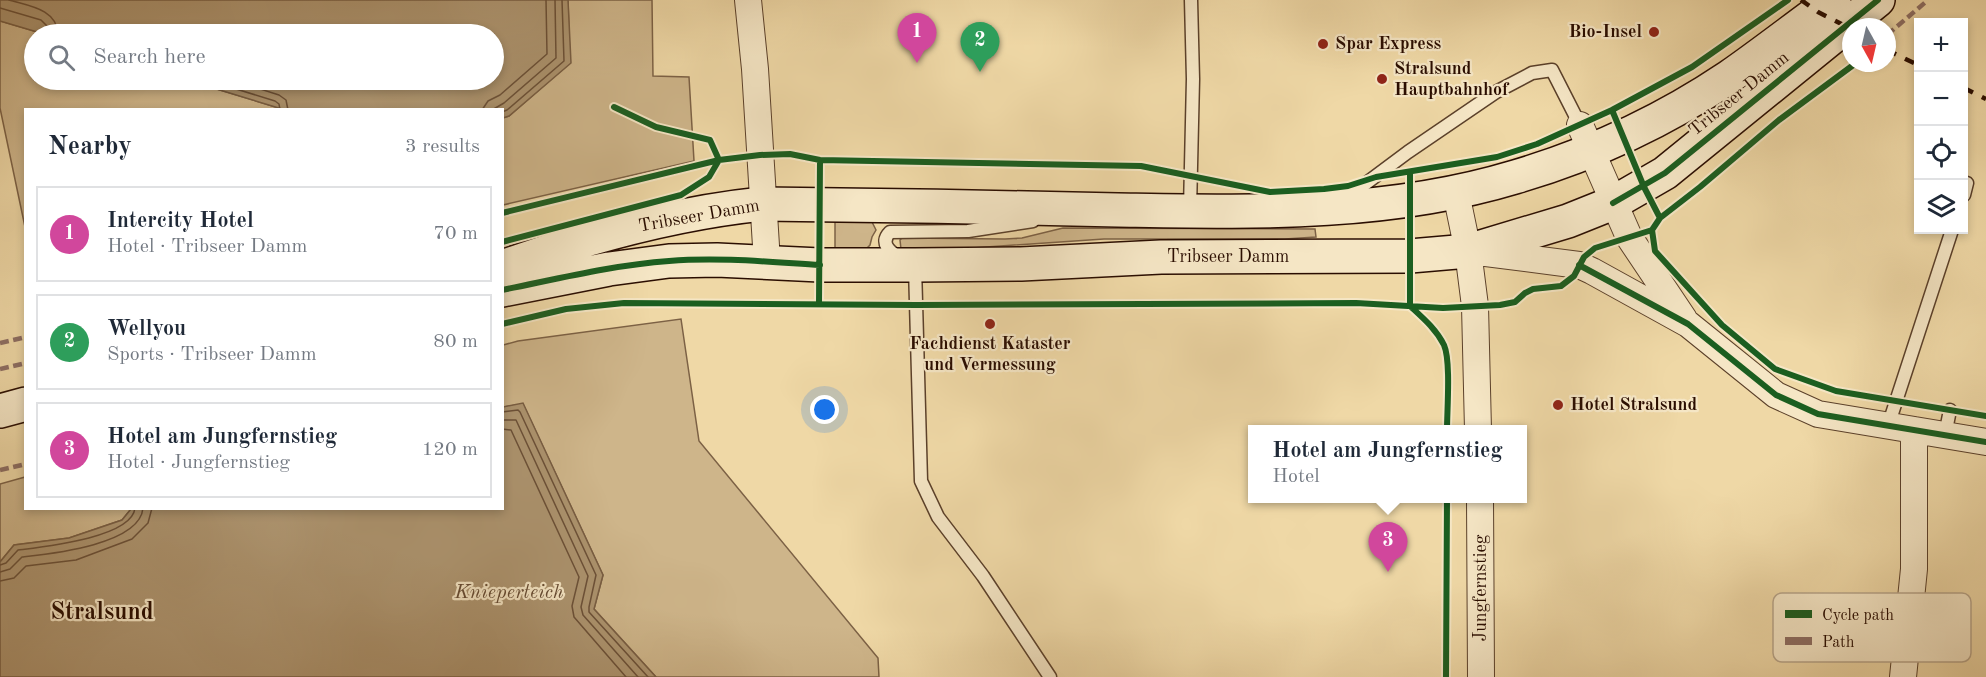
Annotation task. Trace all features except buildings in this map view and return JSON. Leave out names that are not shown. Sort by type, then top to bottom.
[{"type":"main road","name":"Tribseer Damm","points":[[504,266],[564,245],[674,217],[762,204],[1262,212],[1333,209],[1411,201],[1456,192],[1516,177],[1585,137],[1623,136],[1676,109],[1728,77],[1834,0]]},
{"type":"main road","name":"Tribseer Damm","points":[[504,290],[609,269],[669,261],[820,265],[1021,264],[1161,257],[1410,256],[1468,250],[1568,221],[1613,202],[1665,173],[1878,0]]},
{"type":"main road","points":[[0,411],[24,405]]},
{"type":"street","points":[[748,0],[755,69],[767,262]]},
{"type":"street","points":[[1585,137],[1629,237],[1688,324]]},
{"type":"street","points":[[1456,192],[1468,250],[1475,306],[1478,425]]},
{"type":"street","points":[[1468,250],[1579,265],[1688,324],[1776,395],[1818,414],[1986,442]]},
{"type":"street","points":[[1912,593],[1914,569],[1914,430]]},
{"type":"street","name":"Jungfernstieg","points":[[1480,503],[1481,677]]},
{"type":"street","points":[[1903,677],[1905,662]]},
{"type":"lane","points":[[1190,211],[1193,80],[1191,0]]},
{"type":"lane","points":[[1333,209],[1408,152],[1496,92],[1532,73],[1552,70],[1585,137]]},
{"type":"lane","points":[[1050,677],[983,576],[938,517],[921,481],[915,265],[891,254],[885,244],[887,234],[890,232],[968,231],[1021,224],[1090,209]]},
{"type":"lane","points":[[1888,426],[1951,234]]},
{"type":"lane","points":[[1945,435],[1950,410]]},
{"type":"shaded area","points":[[568,0],[652,0],[653,76],[689,77],[694,161],[504,205],[504,117],[509,116],[570,63]]},
{"type":"shaded area","points":[[0,21],[24,28],[24,90],[220,90],[279,108],[24,108],[24,222],[0,108]]},
{"type":"shaded area","points":[[835,222],[872,222],[876,230],[870,245],[867,248],[835,248]]},
{"type":"shaded area","points":[[1063,228],[1315,229],[1316,237],[1104,239],[972,248],[901,249],[900,240],[902,238],[1022,238]]},
{"type":"shaded area","points":[[681,319],[699,441],[878,658],[879,677],[656,677],[594,609],[603,575],[523,404],[504,407],[504,345]]},
{"type":"shaded area","points":[[24,477],[24,510],[130,510],[122,520],[69,538],[14,545],[0,562],[0,484]]},
{"type":"water","points":[[0,0],[568,0],[571,63],[509,116],[504,118],[504,108],[279,108],[220,90],[504,90],[504,24],[24,24],[24,28],[0,21]]},
{"type":"water","name":"Knieperteich","points":[[523,403],[603,575],[594,609],[656,677],[0,677],[0,562],[14,545],[69,538],[122,520],[130,510],[504,510],[504,407]]},
{"type":"railway","points":[[1801,0],[1842,24]]},
{"type":"railway","points":[[1896,54],[1914,63]]},
{"type":"railway","points":[[1968,90],[1986,99]]},
{"type":"marked path","points":[[1896,27],[1928,0]]},
{"type":"marked path","points":[[0,343],[24,337]]},
{"type":"marked path","points":[[0,369],[24,363]]},
{"type":"marked path","points":[[0,470],[24,464]]},
{"type":"cycle path","points":[[504,213],[719,160],[790,154],[820,160],[1141,166],[1270,192],[1348,186],[1376,177],[1497,157],[1537,144],[1612,110],[1692,67],[1788,0]]},
{"type":"cycle path","points":[[1613,203],[1665,173],[1878,0]]},
{"type":"cycle path","points":[[504,324],[566,309],[624,303],[916,305],[1356,303],[1443,308],[1500,305],[1515,302],[1533,289],[1561,286],[1574,276],[1584,257],[1595,248],[1652,230],[1660,218],[1779,120],[1844,72]]},
{"type":"cycle path","points":[[614,107],[656,127],[710,140],[719,160]]},
{"type":"cycle path","points":[[1612,110],[1644,187],[1660,218]]},
{"type":"cycle path","points":[[504,241],[681,195],[709,177],[719,160]]},
{"type":"cycle path","points":[[819,304],[820,160]]},
{"type":"cycle path","points":[[1410,172],[1410,306],[1433,329],[1444,345],[1448,374],[1447,425]]},
{"type":"cycle path","points":[[1652,230],[1655,251],[1722,325],[1775,369],[1836,391],[1986,416]]},
{"type":"cycle path","points":[[504,290],[606,269],[669,261],[726,260],[820,265]]},
{"type":"cycle path","points":[[1579,265],[1688,324],[1776,395],[1818,414],[1986,442]]},
{"type":"cycle path","points":[[1446,677],[1447,503]]},
{"type":"place","name":"Bio-Insel","points":[[1654,32]]},
{"type":"place","name":"Spar Express","points":[[1323,44]]},
{"type":"place","name":"Intercity Hotel","points":[[917,63]]},
{"type":"place","name":"Wellyou","points":[[980,72]]},
{"type":"place","name":"Stralsund Hauptbahnhof","points":[[1382,79]]},
{"type":"place","name":"Fachdienst Kataster und Vermessung","points":[[990,324]]},
{"type":"place","name":"Hotel Stralsund","points":[[1558,405]]},
{"type":"place","name":"Hotel am Jungfernstieg","points":[[1388,572]]},
{"type":"district","name":"Stralsund","points":[[102,613]]}]
